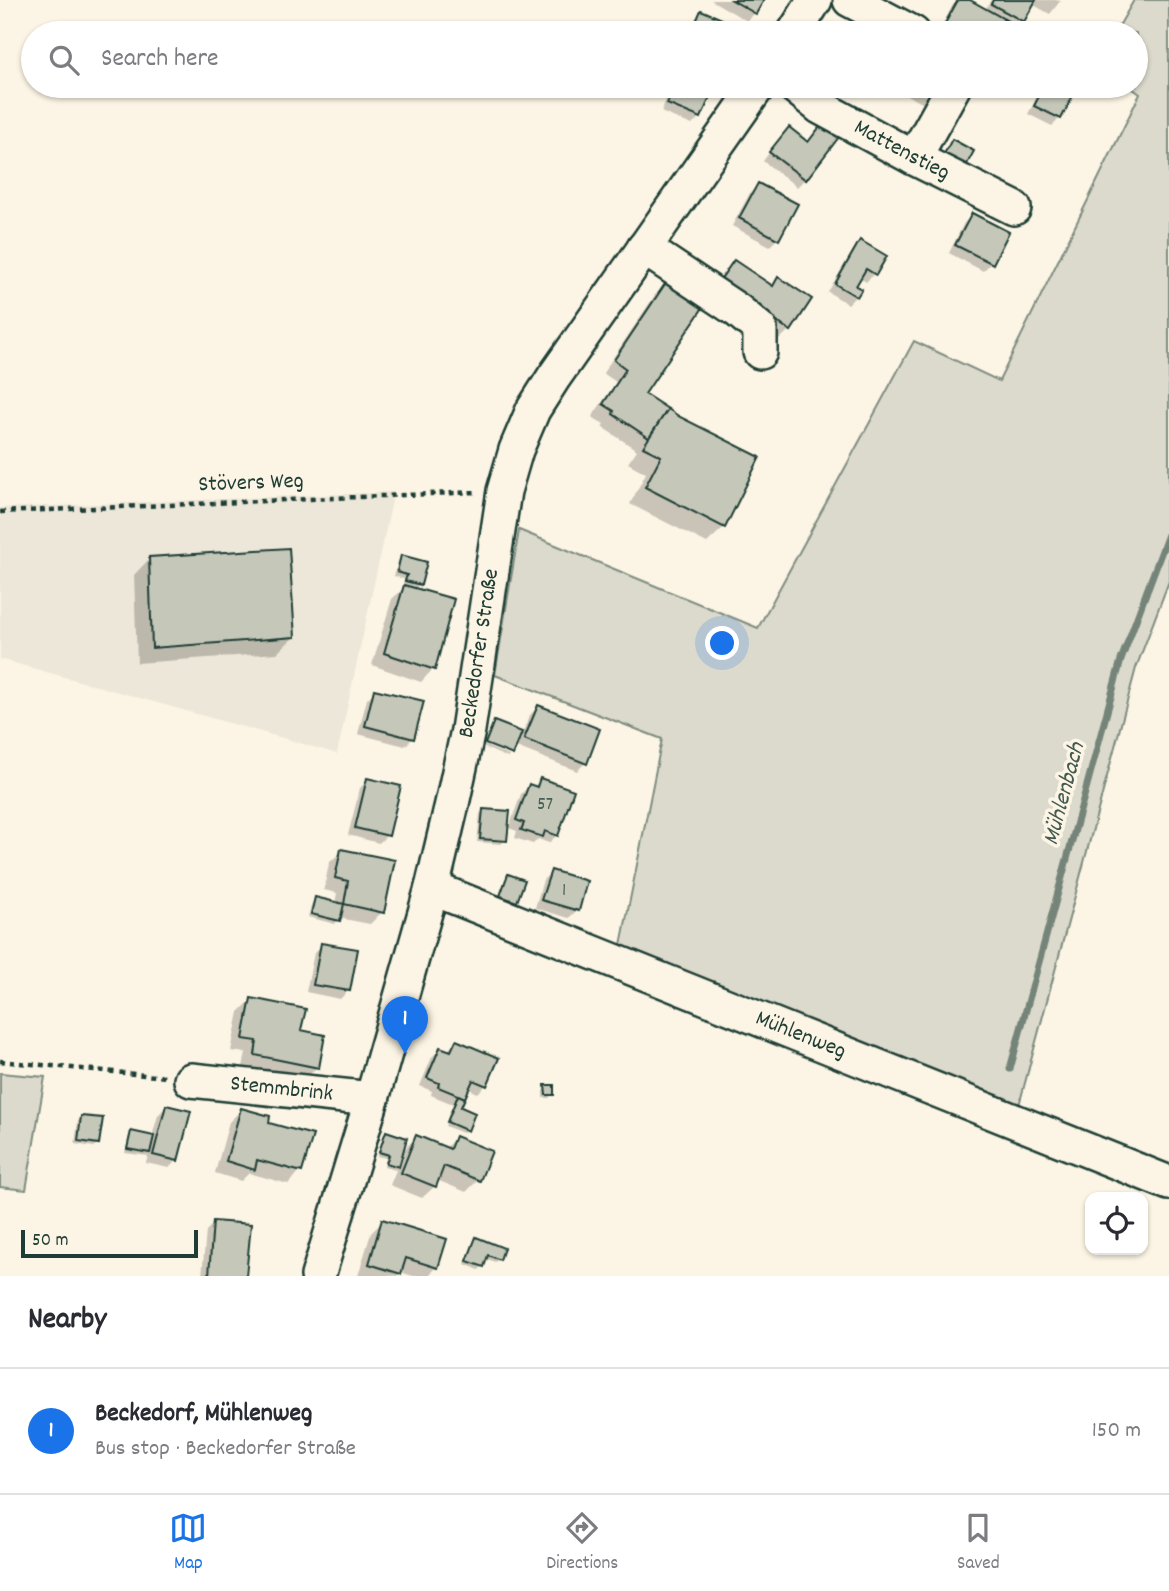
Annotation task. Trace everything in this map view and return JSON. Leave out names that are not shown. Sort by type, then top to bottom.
[{"type":"street","points":[[802,21],[815,0]]},
{"type":"street","points":[[850,0],[890,21]]},
{"type":"street","name":"Beckedorfer Straße","points":[[318,1276],[432,888],[468,730],[504,491],[516,450],[533,410],[554,377],[750,98]]},
{"type":"street","name":"Mattenstieg","points":[[808,98],[820,107],[914,158],[1014,208]]},
{"type":"street","points":[[914,158],[947,98]]},
{"type":"street","points":[[644,248],[737,310],[760,329],[760,352]]},
{"type":"street","name":"Mühlenweg","points":[[432,888],[1169,1182]]},
{"type":"street","name":"Stemmbrink","points":[[191,1080],[372,1099]]},
{"type":"path","name":"Stövers Weg","points":[[0,512],[504,491]]},
{"type":"path","points":[[0,1061],[191,1080]]},
{"type":"shaded area","points":[[1134,0],[1169,0],[1169,581],[1136,668],[1018,1109],[619,955],[662,739],[495,675],[519,530],[758,628],[914,341],[999,381],[1138,98],[1148,98],[1148,21],[1122,21]]},
{"type":"shaded area","points":[[394,492],[337,754],[0,659],[0,508]]},
{"type":"shaded area","points":[[0,1073],[45,1077],[26,1190],[0,1187]]},
{"type":"building","points":[[732,0],[764,0],[756,14]]},
{"type":"building","points":[[958,0],[970,0],[1004,19],[1003,21],[946,21]]},
{"type":"building","points":[[993,0],[1036,0],[1025,21],[991,4]]},
{"type":"building","points":[[701,10],[727,21],[696,21]]},
{"type":"building","points":[[670,98],[710,98],[701,118],[667,104]]},
{"type":"building","points":[[1038,98],[1072,98],[1061,119],[1034,106]]},
{"type":"building","points":[[822,124],[839,137],[806,180],[769,152],[789,127],[808,142]]},
{"type":"building","points":[[952,139],[974,151],[965,168],[943,156]]},
{"type":"building","points":[[758,183],[798,204],[779,240],[739,218]]},
{"type":"building","points":[[972,213],[1009,232],[993,264],[955,245]]},
{"type":"building","points":[[860,240],[887,256],[876,275],[866,269],[856,286],[862,289],[857,297],[835,284]]},
{"type":"building","points":[[734,260],[773,286],[778,277],[812,299],[791,331],[718,283]]},
{"type":"building","points":[[667,281],[704,306],[645,394],[668,409],[649,438],[603,404],[626,369],[614,360]]},
{"type":"building","points":[[668,409],[760,457],[725,528],[645,487],[661,456],[643,447]]},
{"type":"building","points":[[289,548],[295,637],[152,648],[149,557]]},
{"type":"building","points":[[401,555],[427,562],[421,585],[405,581],[407,575],[397,572]]},
{"type":"building","points":[[404,585],[454,599],[435,670],[384,653]]},
{"type":"building","points":[[374,689],[424,701],[414,739],[365,726]]},
{"type":"building","points":[[538,705],[600,729],[587,764],[524,739]]},
{"type":"building","points":[[494,721],[522,732],[513,755],[485,744]]},
{"type":"building","points":[[367,778],[401,786],[389,836],[355,828]]},
{"type":"building","points":[[540,778],[574,790],[558,836],[545,831],[543,837],[521,830],[524,823],[516,820],[529,784],[537,787]]},
{"type":"building","points":[[483,809],[510,811],[507,841],[480,839]]},
{"type":"building","points":[[341,849],[395,860],[384,913],[344,904],[348,881],[335,878]]},
{"type":"building","points":[[551,870],[587,881],[579,911],[541,900]]},
{"type":"building","points":[[508,874],[525,880],[517,902],[500,896]]},
{"type":"building","points":[[315,897],[344,904],[340,921],[311,914]]},
{"type":"building","points":[[321,943],[358,949],[350,991],[313,985]]},
{"type":"building","points":[[251,998],[306,1009],[301,1030],[325,1035],[319,1068],[255,1055],[257,1041],[243,1039]]},
{"type":"building","points":[[456,1040],[499,1058],[487,1086],[473,1080],[465,1098],[438,1087],[439,1083],[427,1078],[440,1047],[451,1051]]},
{"type":"building","points":[[545,1085],[554,1085],[554,1095],[546,1095]]},
{"type":"building","points":[[458,1095],[465,1098],[461,1107],[475,1113],[468,1131],[447,1122]]},
{"type":"building","points":[[166,1105],[191,1111],[178,1161],[153,1155]]},
{"type":"building","points":[[241,1108],[270,1116],[269,1123],[313,1135],[302,1172],[257,1160],[255,1170],[226,1161]]},
{"type":"building","points":[[81,1116],[103,1118],[99,1144],[78,1141]]},
{"type":"building","points":[[131,1131],[154,1136],[150,1153],[127,1149]]},
{"type":"building","points":[[386,1131],[407,1138],[399,1167],[386,1163],[389,1155],[379,1152]]},
{"type":"building","points":[[416,1135],[450,1149],[455,1136],[492,1151],[480,1181],[444,1166],[436,1187],[401,1173]]},
{"type":"building","points":[[382,1219],[447,1239],[438,1268],[406,1258],[401,1274],[369,1264]]},
{"type":"building","points":[[213,1221],[251,1224],[246,1276],[209,1275]]},
{"type":"building","points":[[476,1237],[504,1248],[500,1260],[488,1255],[484,1267],[467,1261]]},
{"type":"waterway","name":"Mühlenbach","points":[[1010,1069],[1121,660],[1169,532]]},
{"type":"place","name":"Beckedorf, Mühlenweg","points":[[405,1054]]}]
